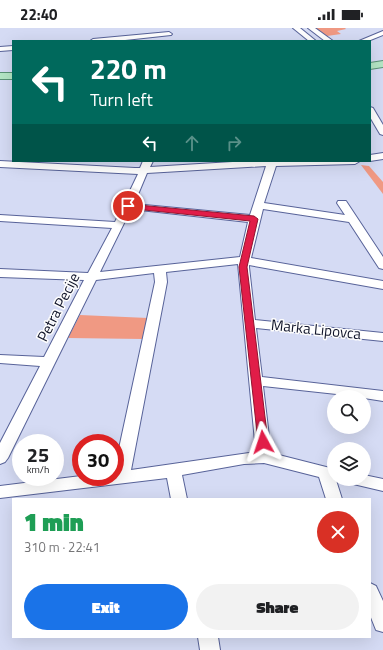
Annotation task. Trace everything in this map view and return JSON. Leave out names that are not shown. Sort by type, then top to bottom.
[{"type":"main road","points":[[371,64],[383,64]]},
{"type":"main road","points":[[0,76],[12,76]]},
{"type":"street","points":[[155,28],[171,36]]},
{"type":"street","points":[[171,36],[176,28]]},
{"type":"street","points":[[296,28],[312,40]]},
{"type":"street","points":[[311,28],[329,40]]},
{"type":"street","points":[[365,40],[383,34]]},
{"type":"street","points":[[109,40],[171,36]]},
{"type":"street","points":[[0,49],[12,48]]},
{"type":"street","points":[[371,112],[383,132]]},
{"type":"street","points":[[371,158],[383,156]]},
{"type":"street","points":[[0,164],[26,163],[146,166],[314,162]]},
{"type":"street","name":"Marka Lipovca","points":[[264,457],[243,260],[254,219],[272,163]]},
{"type":"street","name":"Petra Pecije","points":[[0,458],[117,225],[128,206],[146,166]]},
{"type":"street","points":[[342,203],[383,266]]},
{"type":"street","points":[[259,205],[353,219]]},
{"type":"street","points":[[128,206],[254,219]]},
{"type":"street","points":[[0,218],[117,225]]},
{"type":"street","points":[[0,273],[91,277],[243,260],[383,285]]},
{"type":"street","points":[[124,462],[161,282],[160,270]]},
{"type":"street","name":"Marka Lipovca","points":[[249,323],[383,337]]},
{"type":"street","points":[[0,360],[48,362]]},
{"type":"street","points":[[257,381],[383,396]]},
{"type":"street","points":[[124,478],[173,471],[244,458],[264,457],[327,473]]},
{"type":"street","points":[[173,471],[179,498]]},
{"type":"street","points":[[371,482],[383,485]]},
{"type":"street","points":[[0,492],[72,484]]},
{"type":"street","points":[[332,486],[334,498]]},
{"type":"street","points":[[371,594],[383,624]]},
{"type":"street","points":[[208,638],[210,650]]},
{"type":"shaded area","points":[[314,28],[346,29],[337,31],[341,34],[327,36]]},
{"type":"shaded area","points":[[361,165],[369,166],[383,182],[383,194]]},
{"type":"shaded area","points":[[80,315],[148,318],[143,339],[68,338]]},
{"type":"route","points":[[128,206],[254,219],[243,260],[243,267],[263,442]]}]
